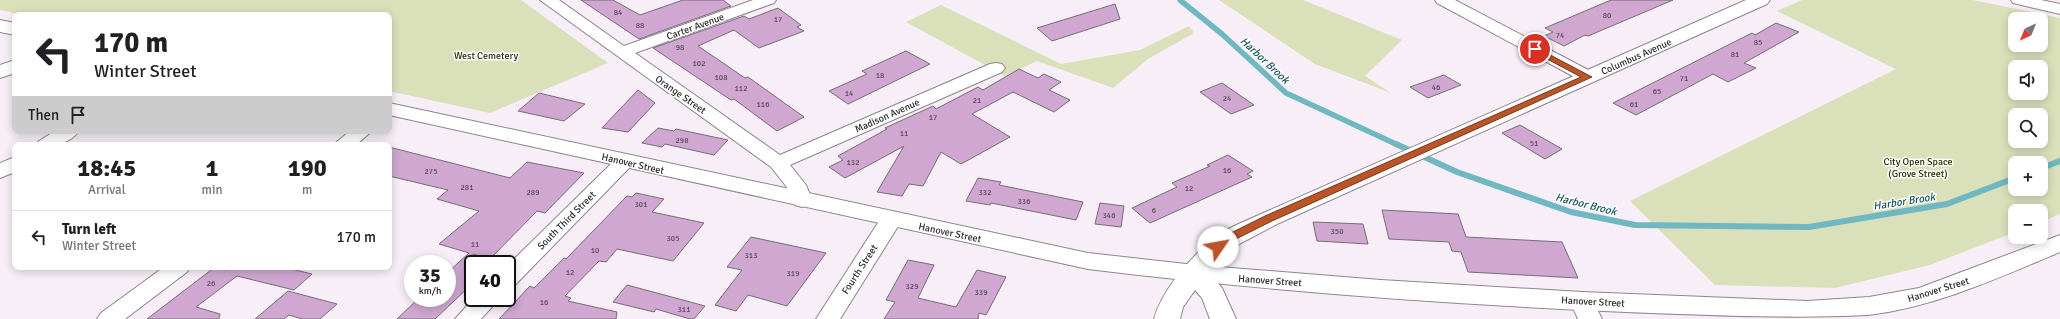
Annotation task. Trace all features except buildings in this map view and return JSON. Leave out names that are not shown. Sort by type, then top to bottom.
[{"type":"main road","name":"Columbus Avenue","points":[[1167,319],[1170,307],[1179,291],[1218,247],[1233,237],[1269,219],[1761,0]]},
{"type":"main road","points":[[0,26],[12,28]]},
{"type":"main road","points":[[0,72],[12,67]]},
{"type":"main road","name":"Hanover Street","points":[[392,110],[891,220],[1088,261],[1195,274],[1381,289],[1586,310],[1807,310],[1869,306],[1922,296],[1966,281],[2060,243]]},
{"type":"main road","points":[[1195,274],[1213,294],[1223,319]]},
{"type":"street","name":"Orange Street","points":[[548,0],[778,163],[796,185],[802,200]]},
{"type":"street","name":"Carter Avenue","points":[[622,52],[768,0]]},
{"type":"street","points":[[1443,0],[1588,77]]},
{"type":"street","points":[[2019,0],[2060,9]]},
{"type":"street","name":"Madison Avenue","points":[[778,163],[996,68]]},
{"type":"street","points":[[51,142],[64,134]]},
{"type":"street","points":[[347,142],[358,134]]},
{"type":"street","name":"South Third Street","points":[[516,270],[625,161]]},
{"type":"street","points":[[0,172],[12,165]]},
{"type":"street","name":"Fourth Street","points":[[828,319],[891,220]]},
{"type":"street","points":[[109,319],[175,270]]},
{"type":"street","points":[[467,319],[479,307]]},
{"type":"green space","name":"West Cemetery","points":[[0,0],[521,0],[608,63],[490,113],[392,92],[392,12],[12,13],[0,10]]},
{"type":"green space","points":[[1219,0],[1303,0],[1402,40],[1365,76],[1391,93],[1315,64]]},
{"type":"green space","name":"City Open Space (Grove Street)","points":[[1802,0],[1973,0],[2031,12],[2008,12],[2008,52],[2048,52],[2048,16],[2060,18],[2060,214],[2048,219],[2048,204],[2008,204],[2008,235],[1930,265],[1835,288],[1715,285],[1630,201],[1896,69],[1777,11]]},
{"type":"green space","points":[[941,5],[1061,64],[1140,50],[1189,26],[1194,33],[1148,59],[1113,88],[1037,61],[1005,76],[906,22]]},
{"type":"waterway","name":"Harbor Brook","points":[[1180,0],[1222,34],[1286,93],[1398,145]]},
{"type":"waterway","name":"Harbor Brook","points":[[1396,144],[1457,172],[1571,212],[1635,225],[1809,227],[1947,204],[2008,181]]},
{"type":"waterway","name":"Harbor Brook","points":[[2048,165],[2060,161]]},
{"type":"route","points":[[1218,247],[1233,237],[1269,219],[1588,77],[1535,49]]}]
